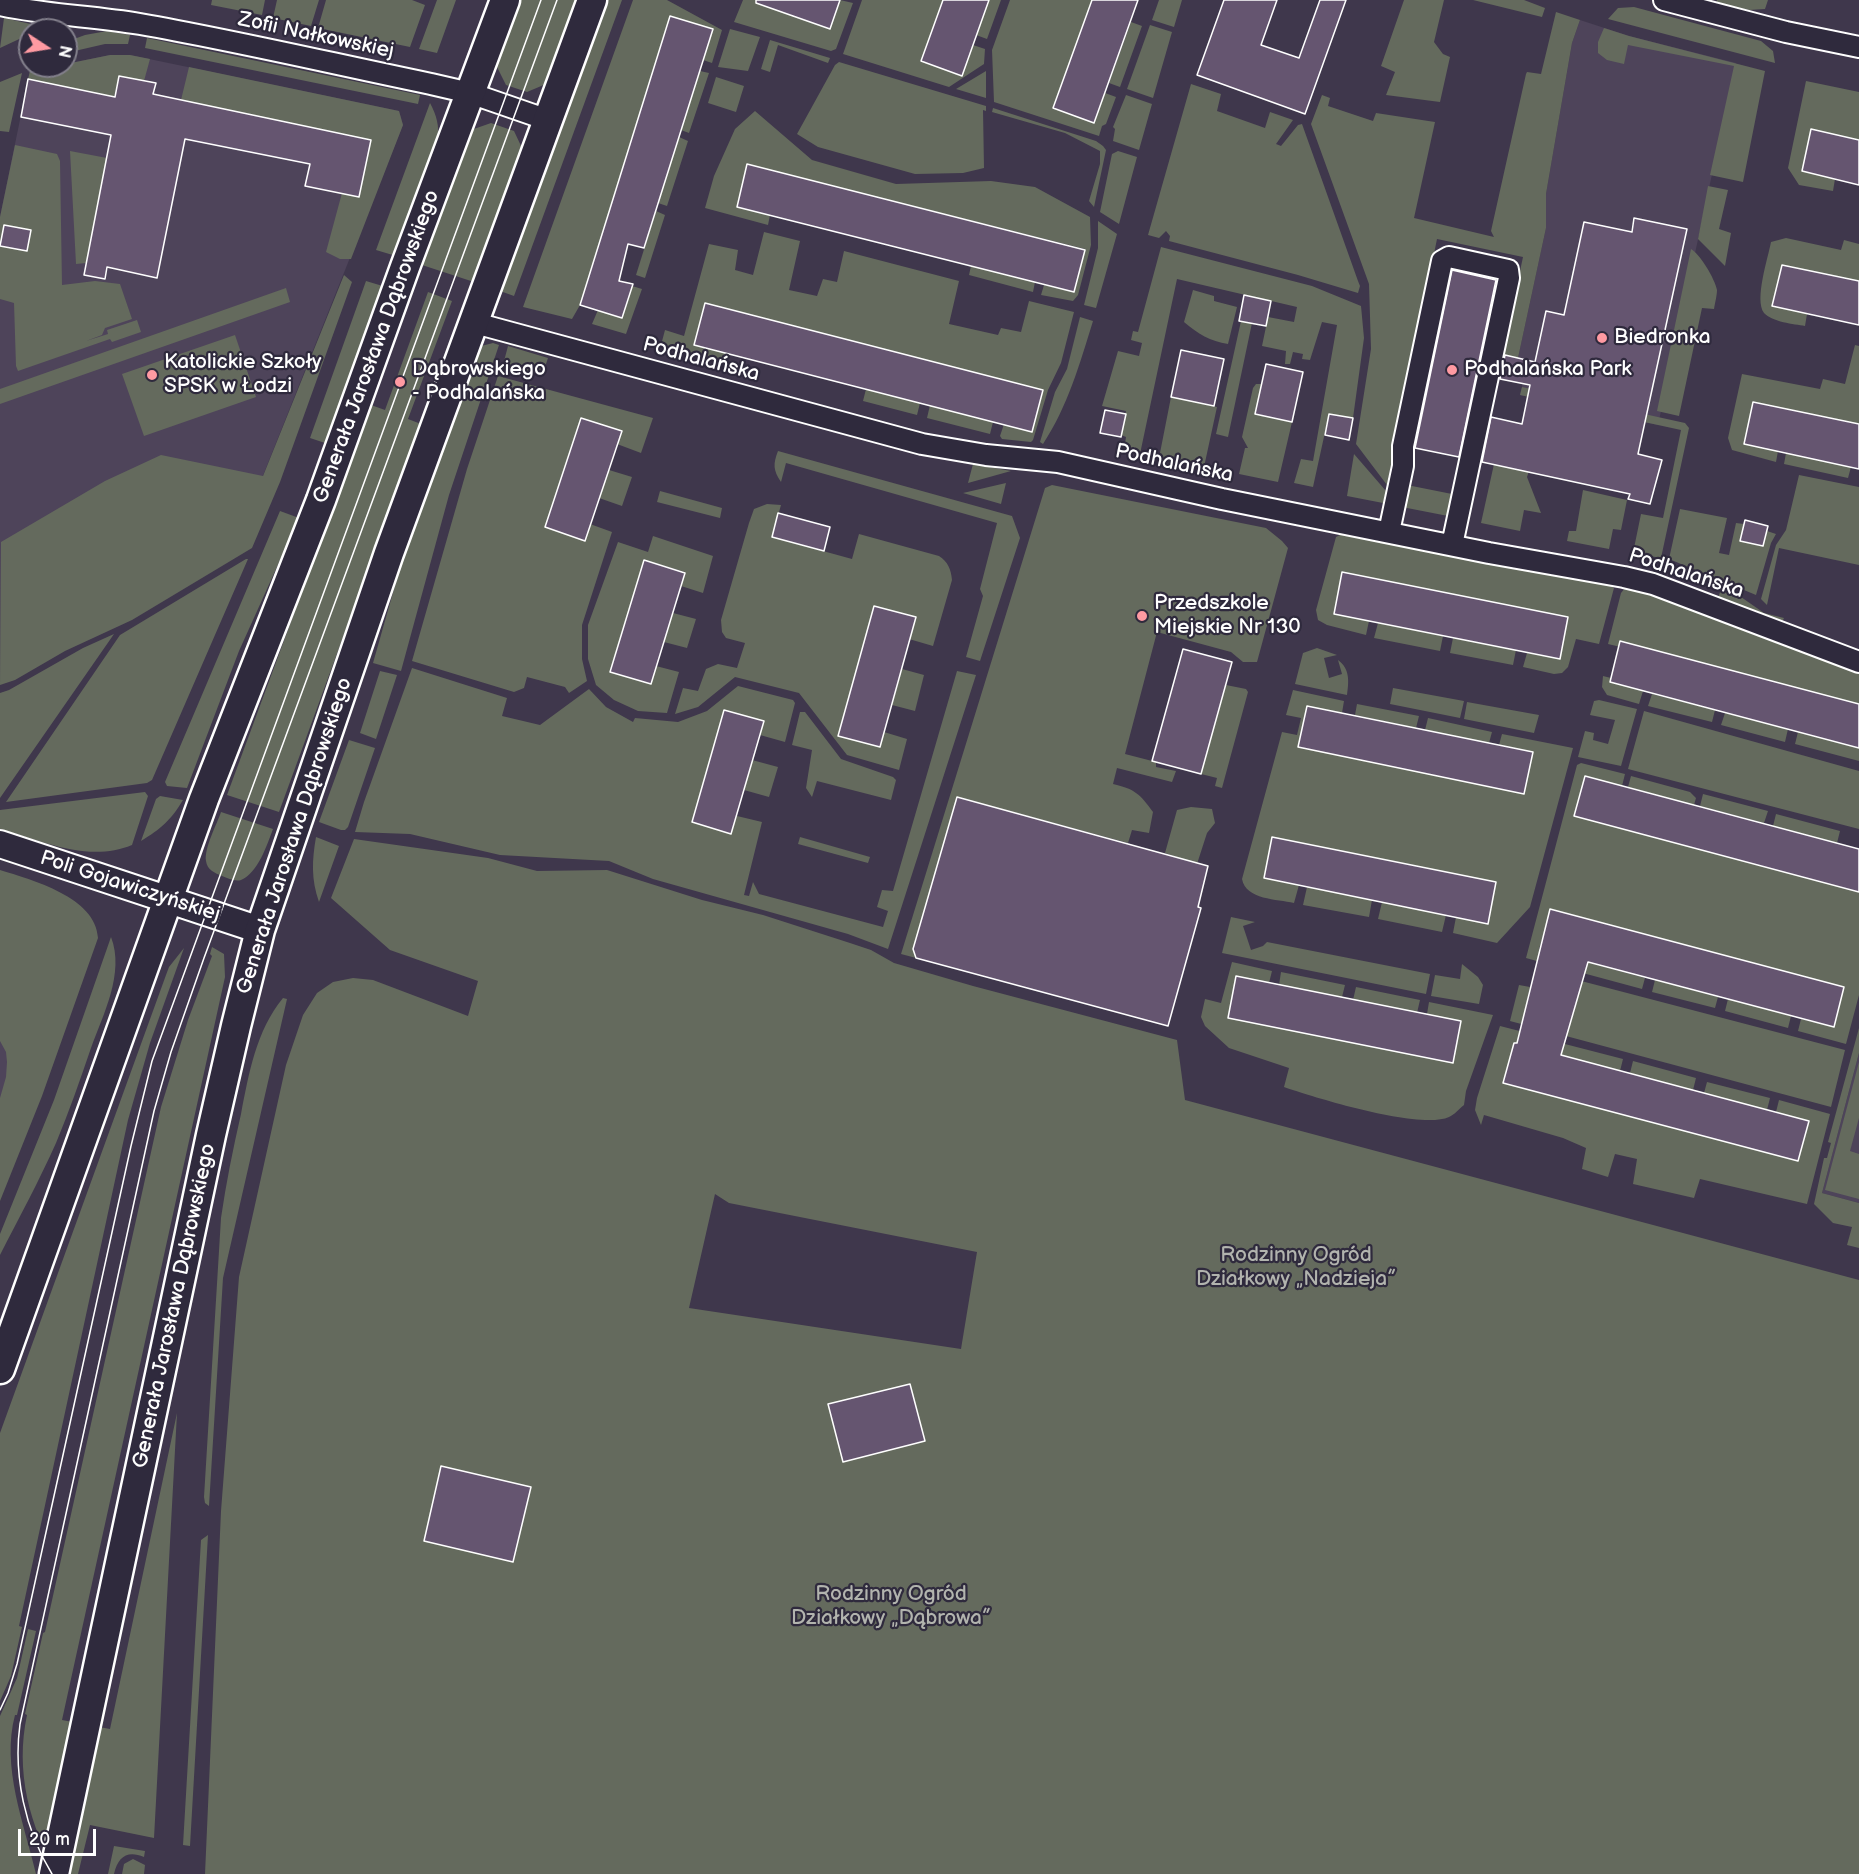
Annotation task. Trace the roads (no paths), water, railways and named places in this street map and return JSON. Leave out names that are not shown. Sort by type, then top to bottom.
[{"type":"main road","name":"Generała Jarosława Dąbrowskiego","points":[[0,1369],[204,799],[321,500],[505,0]]},
{"type":"main road","name":"Generała Jarosława Dąbrowskiego","points":[[54,1874],[214,1125],[260,930],[389,553],[592,0]]},
{"type":"street","points":[[1664,0],[1786,32],[1859,47]]},
{"type":"street","name":"Zofii Nałkowskiej","points":[[0,5],[39,13],[94,8],[150,26],[470,93],[548,120]]},
{"type":"street","points":[[1389,532],[1403,466],[1402,446],[1442,261],[1449,257],[1506,268],[1510,275],[1452,545]]},
{"type":"street","name":"Podhalańska","points":[[475,323],[922,444],[986,455],[1058,462],[1147,484],[1653,584],[1859,662]]},
{"type":"street","name":"Poli Gojawiczyńskiej","points":[[0,844],[260,930]]},
{"type":"tram line","points":[[0,1710],[17,1664],[131,1146],[152,1061],[541,0]]},
{"type":"tram line","points":[[52,1874],[35,1839],[23,1802],[18,1763],[20,1724],[154,1111],[171,1052],[204,958],[557,0]]},
{"type":"place","name":"Biedronka","points":[[1602,338]]},
{"type":"place","name":"Podhalańska Park","points":[[1452,370]]},
{"type":"place","name":"Katolickie Szkoły SPSK w Łodzi","points":[[152,375]]},
{"type":"place","name":"Dąbrowskiego - Podhalańska","points":[[400,382]]},
{"type":"place","name":"Przedszkole Miejskie Nr 130","points":[[1142,616]]},
{"type":"park label","name":"Rodzinny Ogród Działkowy „Nadzieja”","points":[[1296,1268]]},
{"type":"park label","name":"Rodzinny Ogród Działkowy „Dąbrowa”","points":[[891,1607]]}]
